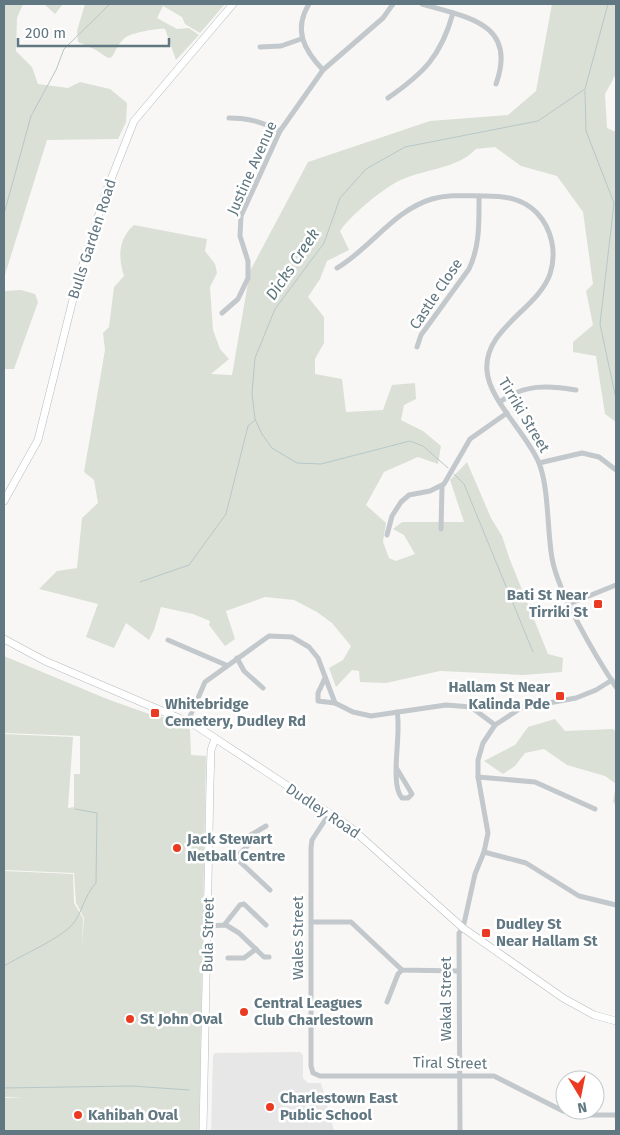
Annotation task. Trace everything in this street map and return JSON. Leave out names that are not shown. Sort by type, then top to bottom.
[{"type":"main road","name":"Bulls Garden Road","points":[[4,501],[38,440],[77,283],[106,192],[134,121],[233,4]]},
{"type":"main road","name":"Dudley Road","points":[[4,640],[45,661],[188,721],[359,834],[463,928],[577,1007],[594,1015],[616,1021]]},
{"type":"main road","name":"Bula Street","points":[[204,1131],[211,750],[215,739]]},
{"type":"street","points":[[309,4],[301,25],[301,39],[308,54],[323,70]]},
{"type":"street","name":"Justine Avenue","points":[[222,313],[238,299],[248,278],[248,261],[240,236],[241,216],[280,131],[323,70],[376,24],[393,4]]},
{"type":"street","points":[[422,4],[476,19],[486,26],[495,37],[502,60],[496,84]]},
{"type":"street","points":[[388,98],[430,64],[447,34],[453,13]]},
{"type":"street","points":[[260,47],[281,46],[301,39]]},
{"type":"street","points":[[229,118],[249,118],[262,121],[280,131]]},
{"type":"street","name":"Tirriki Street","points":[[337,268],[354,258],[400,216],[422,202],[444,196],[506,197],[528,206],[537,213],[549,230],[553,253],[550,275],[545,284],[503,332],[488,356],[488,380],[539,463],[552,558],[569,604],[616,688]]},
{"type":"street","name":"Castle Close","points":[[417,347],[421,335],[474,259],[479,235],[479,196]]},
{"type":"street","points":[[500,402],[515,391],[523,388],[565,388],[576,390]]},
{"type":"street","points":[[441,529],[442,486],[470,439],[507,413]]},
{"type":"street","points":[[539,463],[582,453],[600,457],[616,470]]},
{"type":"street","points":[[387,535],[392,516],[401,502],[409,495],[430,491],[442,486]]},
{"type":"street","points":[[569,604],[616,585]]},
{"type":"street","points":[[188,721],[205,682],[226,665],[269,636],[292,637],[309,647],[318,658],[335,703]]},
{"type":"street","points":[[168,640],[226,665]]},
{"type":"street","points":[[237,658],[244,672],[264,688]]},
{"type":"street","points":[[325,678],[318,693],[318,701],[335,703],[353,712],[371,716],[446,705],[471,707],[495,725],[509,715],[529,705],[576,698],[596,690],[612,680]]},
{"type":"street","points":[[397,712],[398,769],[400,796],[408,798],[412,794],[411,789],[398,769]]},
{"type":"street","name":"Wakal Street","points":[[460,1131],[459,933],[463,928],[475,874],[484,852],[488,827],[478,777],[480,752],[495,725]]},
{"type":"street","points":[[478,777],[535,782],[595,809]]},
{"type":"street","name":"Wales Street","points":[[311,1066],[312,840],[329,814]]},
{"type":"street","points":[[209,859],[236,858],[250,843],[249,836],[266,826]]},
{"type":"street","points":[[484,852],[526,863],[579,896],[616,904]]},
{"type":"street","points":[[236,858],[270,890]]},
{"type":"street","points":[[225,924],[240,905],[244,904],[266,925]]},
{"type":"street","points":[[311,922],[354,924],[402,970],[458,971]]},
{"type":"street","points":[[208,926],[225,924],[238,933],[264,957],[269,957]]},
{"type":"street","points":[[228,958],[244,958],[256,949]]},
{"type":"street","points":[[387,1002],[398,974],[402,970]]},
{"type":"street","name":"Tiral Street","points":[[311,1066],[313,1074],[320,1076],[494,1076],[569,1112],[585,1115],[616,1115]]},
{"type":"shaded area","points":[[4,4],[23,4],[17,18],[16,51],[32,67],[38,84],[68,88],[80,82],[110,89],[127,103],[126,122],[118,139],[47,140],[4,278]]},
{"type":"shaded area","points":[[44,4],[63,4],[55,14]]},
{"type":"shaded area","points":[[85,4],[225,4],[200,33],[185,24],[182,17],[163,6],[157,18],[177,29],[189,28],[199,35],[176,60],[165,29],[145,31],[126,37],[112,57],[108,58],[78,42],[77,31]]},
{"type":"shaded area","points":[[552,4],[616,4],[616,74],[605,94],[607,128],[616,132],[616,422],[605,414],[596,356],[573,352],[573,342],[593,325],[586,291],[593,284],[583,212],[557,176],[521,166],[495,147],[476,149],[458,161],[405,178],[373,198],[340,231],[349,250],[327,261],[320,279],[308,297],[324,317],[324,343],[315,359],[315,374],[342,379],[346,412],[383,410],[392,385],[415,383],[416,399],[404,405],[401,420],[423,431],[441,446],[438,464],[418,457],[384,472],[366,505],[386,523],[383,542],[389,558],[396,561],[415,554],[404,535],[393,529],[402,522],[464,522],[450,480],[467,462],[491,518],[502,536],[548,654],[563,658],[562,672],[523,675],[440,671],[386,683],[360,682],[359,671],[352,670],[336,687],[329,668],[343,660],[351,646],[332,623],[317,612],[294,600],[265,597],[226,611],[235,639],[225,646],[209,625],[210,621],[193,614],[161,607],[149,640],[126,623],[114,648],[86,637],[98,604],[39,589],[57,571],[77,568],[82,518],[98,503],[94,480],[84,472],[105,350],[103,333],[109,327],[114,287],[124,276],[120,255],[122,242],[129,230],[134,225],[207,239],[205,251],[215,264],[217,273],[210,287],[213,330],[220,349],[229,359],[211,374],[232,375],[250,271],[308,162],[430,121],[508,115],[536,91]]},
{"type":"shaded area","points":[[21,290],[35,294],[38,302],[14,369],[4,369],[4,291]]},
{"type":"shaded area","points":[[4,656],[107,699],[152,715],[168,718],[190,729],[191,755],[206,756],[199,1131],[4,1131],[4,1098],[23,1098],[4,1097],[4,871],[73,874],[74,903],[83,918],[82,945],[84,918],[76,903],[74,873],[4,870],[4,734],[73,737],[68,808],[74,807],[74,774],[80,774],[80,736],[4,733]]},
{"type":"shaded area","points":[[555,719],[565,731],[613,729],[616,732],[616,784],[605,776],[567,765],[544,749],[525,753],[515,766],[503,774],[484,761],[515,745],[528,727]]},
{"type":"shaded area","points":[[616,784],[616,807],[613,801]]},
{"type":"shaded area","name":"Charlestown East Public School","points":[[300,1052],[303,1055],[303,1078],[308,1083],[321,1083],[334,1131],[211,1131],[213,1056],[215,1053]]},
{"type":"waterway","points":[[4,214],[31,116],[56,70],[64,49],[110,4]]},
{"type":"waterway","name":"Dicks Creek","points":[[448,468],[423,446],[410,441],[321,464],[297,463],[272,448],[262,434],[255,419],[252,393],[255,358],[275,309],[324,243],[340,198],[366,169],[405,147],[538,121],[585,89],[608,4]]},
{"type":"waterway","points":[[585,91],[586,131],[614,203],[600,324],[616,399]]},
{"type":"waterway","points":[[140,582],[189,565],[226,514],[248,426],[255,420]]},
{"type":"waterway","name":"Dicks Creek","points":[[454,474],[464,484],[533,652]]},
{"type":"waterway","points":[[4,966],[48,942],[71,926],[96,883],[97,813],[75,809]]},
{"type":"waterway","points":[[4,1088],[132,1086],[189,1090]]},
{"type":"place","name":"Bati St Near Tirriki St","points":[[598,604]]},
{"type":"place","name":"Hallam St Near Kalinda Pde","points":[[560,696]]},
{"type":"place","name":"Whitebridge Cemetery, Dudley Rd","points":[[155,713]]},
{"type":"place","name":"Jack Stewart Netball Centre","points":[[177,848]]},
{"type":"place","name":"Dudley St Near Hallam St","points":[[486,933]]},
{"type":"place","name":"Central Leagues Club Charlestown","points":[[244,1012]]},
{"type":"place","name":"St John Oval","points":[[130,1019]]},
{"type":"place","name":"Charlestown East Public School","points":[[270,1107]]},
{"type":"place","name":"Kahibah Oval","points":[[78,1115]]}]
